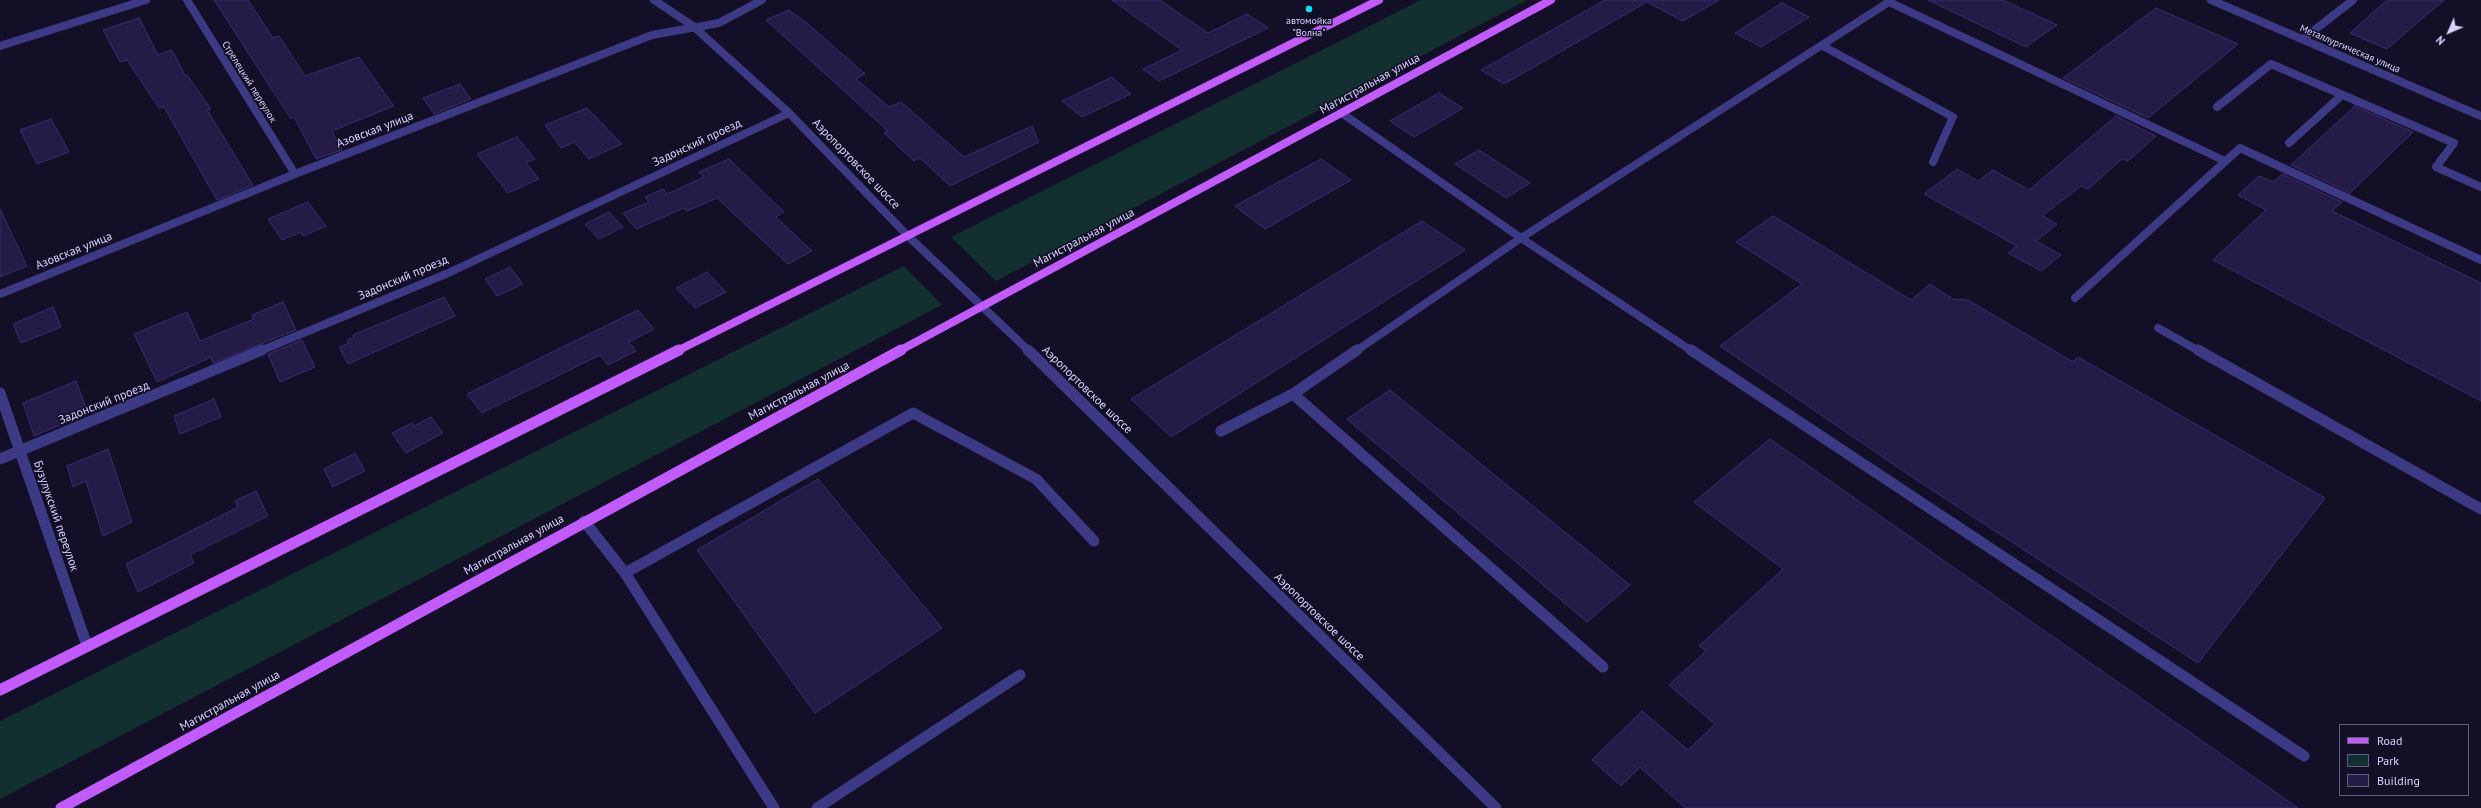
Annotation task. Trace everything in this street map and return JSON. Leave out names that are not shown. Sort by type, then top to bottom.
[{"type":"main road","points":[[0,690],[1379,0]]},
{"type":"main road","name":"Магистральная улица","points":[[61,808],[584,521],[1343,114],[1550,0]]},
{"type":"street","points":[[0,46],[146,0]]},
{"type":"street","name":"Стрелецкий переулок","points":[[187,0],[295,174]]},
{"type":"street","name":"Аэропортовское шоссе","points":[[654,0],[693,26],[789,113],[907,235],[983,306],[1496,808]]},
{"type":"street","name":"Азовская улица","points":[[0,294],[295,174],[652,35],[693,26],[719,23],[762,0]]},
{"type":"street","name":"Металлургическая улица","points":[[2211,0],[2481,116]]},
{"type":"street","points":[[2302,39],[2353,0]]},
{"type":"street","points":[[1221,431],[1293,394],[1521,238],[1823,46],[1889,2],[2225,161]]},
{"type":"street","points":[[1823,46],[1953,117],[1933,162]]},
{"type":"street","points":[[2217,107],[2270,64],[2454,143],[2436,168],[2481,187]]},
{"type":"street","points":[[2289,143],[2342,95]]},
{"type":"street","name":"Задонский проезд","points":[[0,459],[446,274],[789,113]]},
{"type":"street","points":[[1343,114],[1521,238],[2304,756]]},
{"type":"street","points":[[2075,298],[2240,148],[2481,260]]},
{"type":"street","points":[[2158,328],[2481,509]]},
{"type":"street","name":"Бузулукский переулок","points":[[0,394],[87,646]]},
{"type":"street","points":[[1293,394],[1603,666]]},
{"type":"street","points":[[625,573],[913,413],[1036,478],[1094,541]]},
{"type":"street","points":[[584,521],[625,573],[774,808]]},
{"type":"street","points":[[817,808],[1020,675]]},
{"type":"green space","points":[[1421,0],[1527,0],[996,281],[951,237]]},
{"type":"green space","points":[[904,266],[942,305],[0,799],[0,721]]},
{"type":"building","points":[[214,0],[248,0],[273,38],[279,36],[305,76],[359,57],[394,106],[332,131],[342,150],[316,159],[294,117],[291,119]]},
{"type":"building","points":[[1112,0],[1160,0],[1208,33],[1247,14],[1268,28],[1159,81],[1143,69],[1182,50]]},
{"type":"building","points":[[1605,0],[1719,0],[1683,21],[1647,2],[1504,84],[1481,70]]},
{"type":"building","points":[[1928,0],[2003,0],[2057,25],[2026,47]]},
{"type":"building","points":[[2387,0],[2444,0],[2387,49],[2350,33]]},
{"type":"building","points":[[1782,3],[1809,17],[1761,47],[1735,33]]},
{"type":"building","points":[[2156,8],[2238,44],[2148,118],[2063,78]]},
{"type":"building","points":[[789,10],[808,24],[865,74],[856,79],[889,107],[901,102],[964,157],[1032,126],[1039,142],[950,186],[920,158],[914,161],[884,133],[888,131],[766,20]]},
{"type":"building","points":[[139,18],[158,55],[172,50],[185,75],[187,75],[211,109],[207,110],[253,185],[217,200],[164,107],[159,108],[127,60],[120,62],[103,30]]},
{"type":"building","points":[[1112,77],[1131,94],[1082,117],[1062,101]]},
{"type":"building","points":[[460,84],[471,99],[434,114],[423,98]]},
{"type":"building","points":[[1439,93],[1463,108],[1414,137],[1390,121]]},
{"type":"building","points":[[2355,106],[2413,132],[2350,193],[2291,165]]},
{"type":"building","points":[[587,108],[622,144],[589,159],[574,142],[561,148],[545,125]]},
{"type":"building","points":[[2116,116],[2156,136],[2128,161],[2122,159],[2088,189],[2081,186],[2042,216],[2057,224],[2036,241],[2061,255],[2041,271],[2008,253],[2017,246],[1924,194],[1957,169],[1978,181],[1993,170],[2029,190]]},
{"type":"building","points":[[51,119],[69,152],[37,164],[20,130]]},
{"type":"building","points":[[517,137],[535,159],[526,163],[539,179],[508,193],[477,154]]},
{"type":"building","points":[[1479,150],[1530,183],[1506,198],[1455,164]]},
{"type":"building","points":[[729,159],[784,212],[776,217],[812,251],[788,264],[717,198],[687,211],[684,208],[636,229],[623,213],[649,202],[645,197],[663,189],[667,194],[704,177],[699,172]]},
{"type":"building","points":[[1321,159],[1351,180],[1265,229],[1235,206]]},
{"type":"building","points":[[2282,174],[2342,202],[2332,211],[2481,283],[2481,401],[2213,260],[2266,210],[2238,195],[2259,176],[2273,182]]},
{"type":"building","points":[[308,202],[326,226],[303,236],[301,232],[282,240],[268,219]]},
{"type":"building","points":[[0,209],[27,266],[0,277]]},
{"type":"building","points":[[609,212],[623,227],[599,239],[585,224]]},
{"type":"building","points":[[1773,216],[1911,300],[1930,284],[1953,299],[1968,300],[2073,362],[2078,357],[2325,498],[2198,663],[1912,477],[1720,346],[1802,284],[1736,242]]},
{"type":"building","points":[[1422,221],[1465,250],[1171,437],[1131,399]]},
{"type":"building","points":[[510,267],[523,284],[497,296],[485,279]]},
{"type":"building","points":[[707,272],[726,292],[695,308],[676,288]]},
{"type":"building","points":[[444,297],[455,316],[348,364],[339,347],[349,343],[347,340],[354,337],[353,335]]},
{"type":"building","points":[[283,302],[296,330],[213,363],[211,357],[157,382],[134,334],[187,312],[200,341],[254,319],[252,315]]},
{"type":"building","points":[[53,307],[61,327],[21,343],[13,324]]},
{"type":"building","points":[[638,310],[654,329],[629,342],[636,351],[608,365],[600,355],[482,413],[467,394]]},
{"type":"building","points":[[302,340],[315,367],[280,382],[268,354]]},
{"type":"building","points":[[76,381],[88,413],[34,436],[23,403]]},
{"type":"building","points":[[1390,390],[1630,585],[1587,622],[1347,419]]},
{"type":"building","points":[[214,399],[221,417],[180,434],[174,416]]},
{"type":"building","points":[[431,417],[443,433],[406,453],[392,433],[412,423],[414,426]]},
{"type":"building","points":[[1770,439],[2298,808],[1685,808],[1640,767],[1621,786],[1592,760],[1642,711],[1688,750],[1715,724],[1669,685],[1706,651],[1699,646],[1783,569],[1694,502]]},
{"type":"building","points":[[108,449],[132,522],[103,536],[86,481],[73,487],[67,466]]},
{"type":"building","points":[[355,453],[365,471],[333,487],[324,469]]},
{"type":"building","points":[[818,479],[942,628],[815,713],[697,550]]},
{"type":"building","points":[[256,491],[268,516],[190,555],[194,563],[138,592],[126,564],[238,507],[235,501]]},
{"type":"place","name":"автомойка \"Волна\"","points":[[1309,9]]}]
